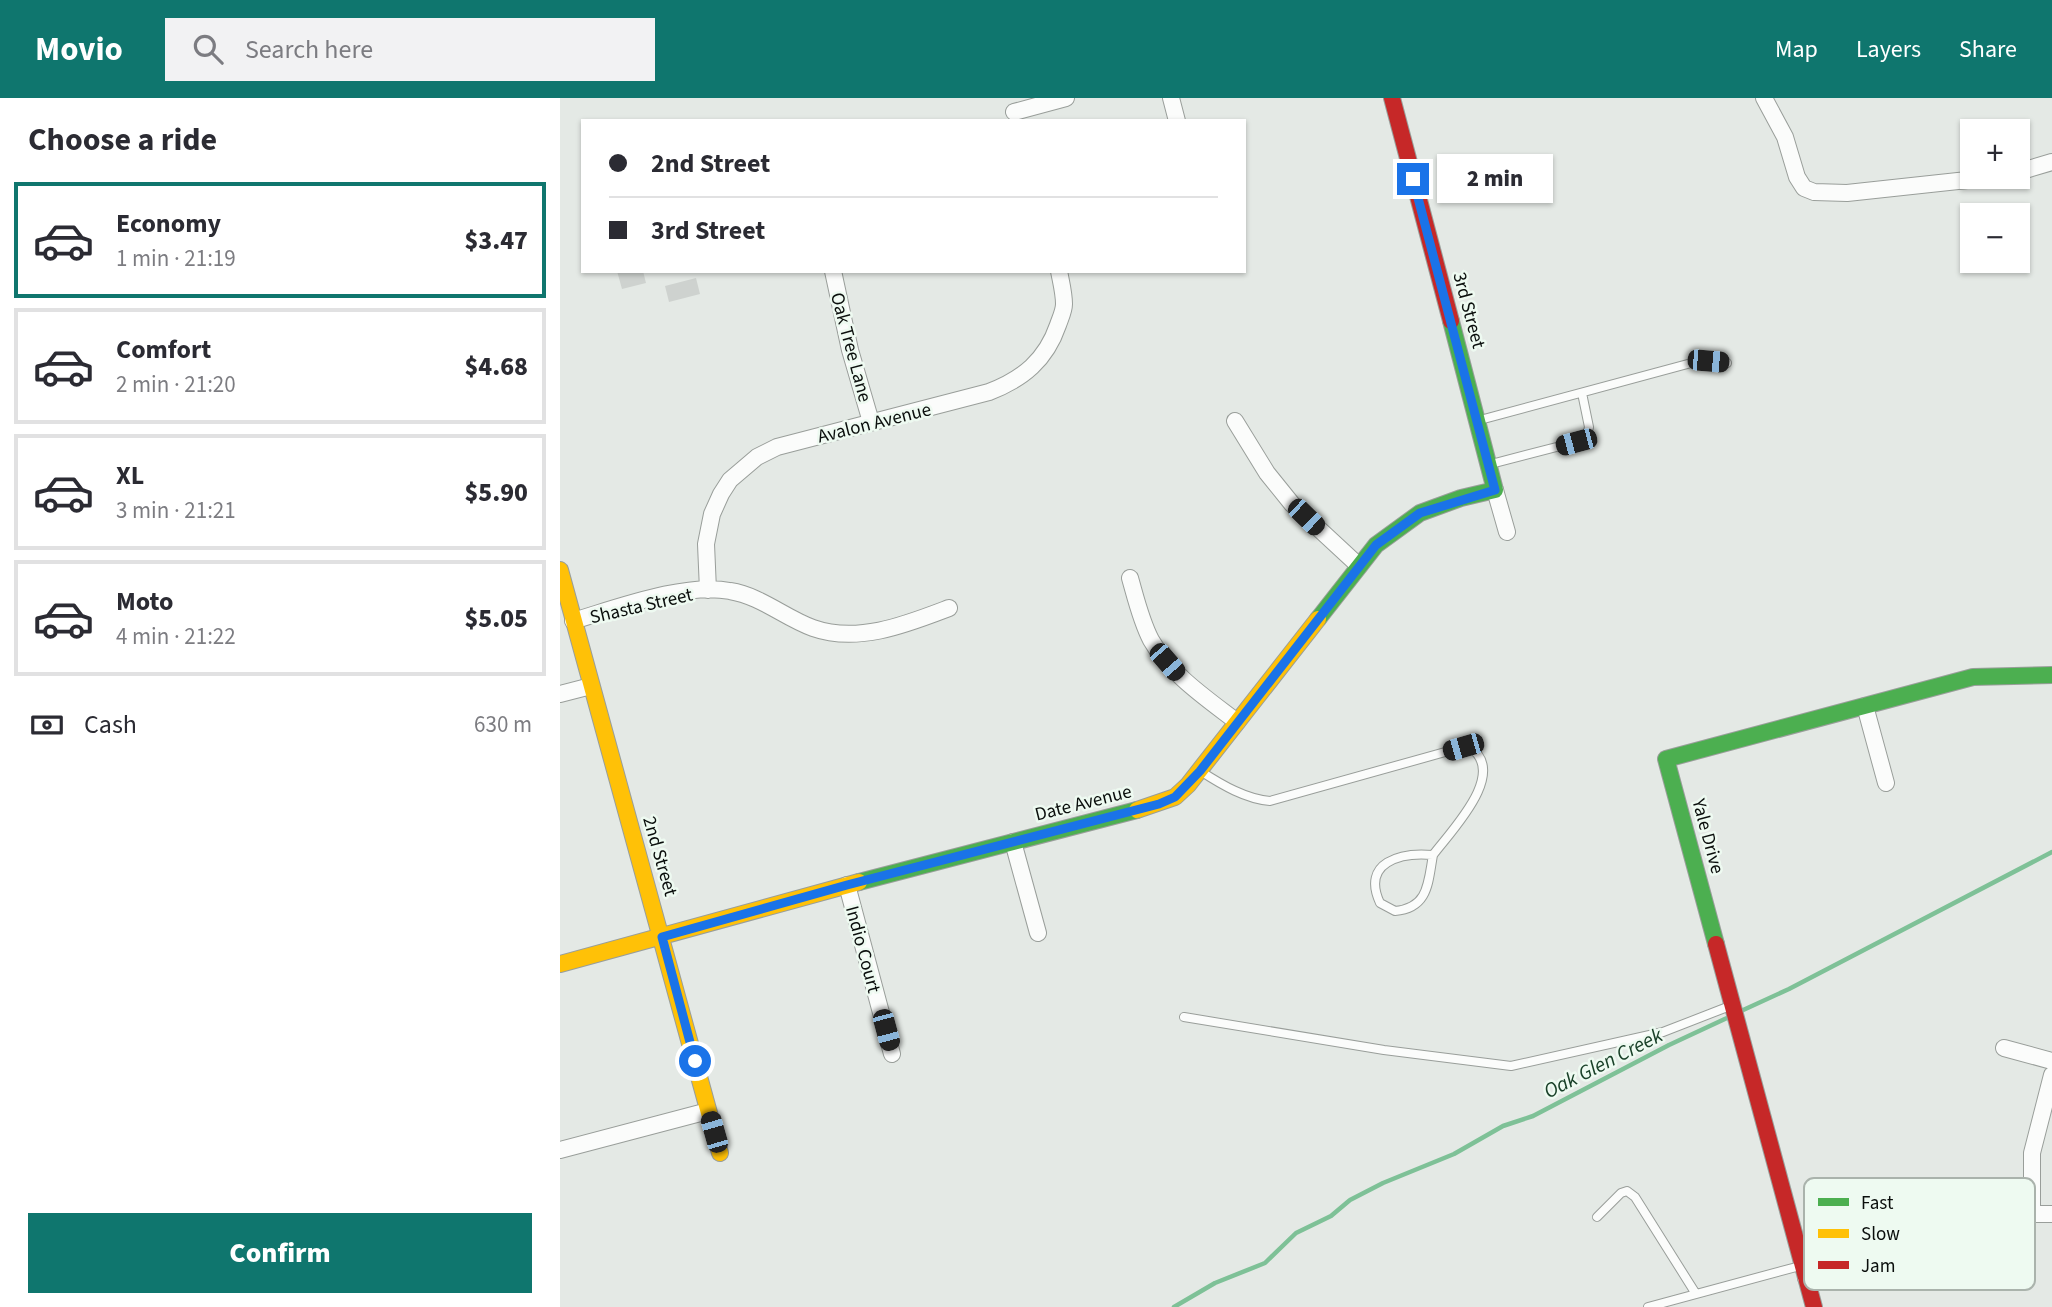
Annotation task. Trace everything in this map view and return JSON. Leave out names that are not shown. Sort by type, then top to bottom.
[{"type":"street","points":[[1014,110],[1066,98]]},
{"type":"street","points":[[1171,98],[1176,119]]},
{"type":"street","name":"3rd Street","points":[[1392,98],[1507,532]]},
{"type":"street","points":[[1764,98],[1785,137],[1797,177],[1804,188],[1827,194],[1960,181]]},
{"type":"street","points":[[2030,168],[2052,162]]},
{"type":"street","name":"Oak Tree Lane","points":[[833,273],[847,337],[871,422]]},
{"type":"street","name":"Avalon Avenue","points":[[708,590],[708,527],[721,494],[743,467],[777,447],[989,392],[1032,369],[1045,354],[1064,307],[1059,273]]},
{"type":"street","points":[[1235,421],[1268,473],[1292,504],[1359,566]]},
{"type":"street","name":"Date Avenue","points":[[560,964],[847,885],[1159,804],[1175,797],[1200,771],[1376,545],[1420,513],[1495,490]]},
{"type":"street","name":"2nd Street","points":[[560,570],[720,1153]]},
{"type":"street","points":[[1129,579],[1151,640],[1167,662],[1183,680],[1237,722]]},
{"type":"street","name":"Shasta Street","points":[[573,621],[654,598],[708,590],[729,590],[749,596],[814,629],[847,633],[862,634],[881,630],[949,608]]},
{"type":"street","name":"Yale Drive","points":[[1804,1268],[1666,759],[1973,677],[2052,675]]},
{"type":"street","points":[[560,694],[591,686]]},
{"type":"street","points":[[1865,705],[1886,783]]},
{"type":"street","points":[[1013,842],[1038,933]]},
{"type":"street","name":"Indio Court","points":[[847,885],[892,1054]]},
{"type":"street","points":[[2004,1048],[2052,1061]]},
{"type":"street","points":[[2032,1178],[2032,1153],[2052,1075]]},
{"type":"street","points":[[560,1150],[708,1111]]},
{"type":"street","name":"Yale Drive","points":[[1810,1290],[1814,1307]]},
{"type":"lane","points":[[1477,421],[1695,362],[1727,363]]},
{"type":"lane","points":[[1488,464],[1576,442],[1587,435],[1589,427],[1582,393]]},
{"type":"lane","points":[[1200,771],[1220,784],[1255,799],[1270,801],[1469,747],[1475,751],[1482,764],[1480,787],[1475,799],[1433,855],[1425,894],[1412,907],[1395,911],[1380,903],[1374,883],[1384,864],[1406,855],[1433,855]]},
{"type":"lane","points":[[1184,1017],[1384,1050],[1511,1066],[1663,1032],[1733,1005]]},
{"type":"lane","points":[[1597,1217],[1621,1193],[1627,1191],[1635,1197],[1696,1294]]},
{"type":"lane","points":[[1648,1307],[1696,1294],[1804,1272]]},
{"type":"building","points":[[618,273],[644,273],[646,283],[622,289]]},
{"type":"building","points":[[696,278],[700,294],[669,302],[665,286]]},
{"type":"waterway","name":"Oak Glen Creek","points":[[1741,1011],[1789,989],[2052,852]]},
{"type":"waterway","name":"Oak Glen Creek","points":[[1174,1307],[1215,1283],[1265,1263],[1296,1233],[1331,1216],[1350,1200],[1383,1183],[1454,1154],[1503,1126],[1533,1116],[1727,1018]]},
{"type":"traffic: fast","points":[[1318,619],[1376,545],[1420,513],[1461,498],[1495,490],[1451,321]]},
{"type":"traffic: fast","points":[[1716,944],[1666,759],[1973,677],[2052,675]]},
{"type":"traffic: fast","points":[[859,882],[1137,810]]},
{"type":"traffic: slow","points":[[560,570],[720,1153]]},
{"type":"traffic: slow","points":[[1137,810],[1175,797],[1188,785],[1318,619]]},
{"type":"traffic: slow","points":[[560,964],[859,882]]},
{"type":"traffic: jam","points":[[1392,98],[1451,321]]},
{"type":"traffic: jam","points":[[1716,944],[1804,1270]]},
{"type":"traffic: jam","points":[[1809,1290],[1814,1307]]},
{"type":"route","points":[[695,1061],[662,937],[847,885],[1159,804],[1175,797],[1200,771],[1376,545],[1420,513],[1461,498],[1495,490],[1413,179]]}]
